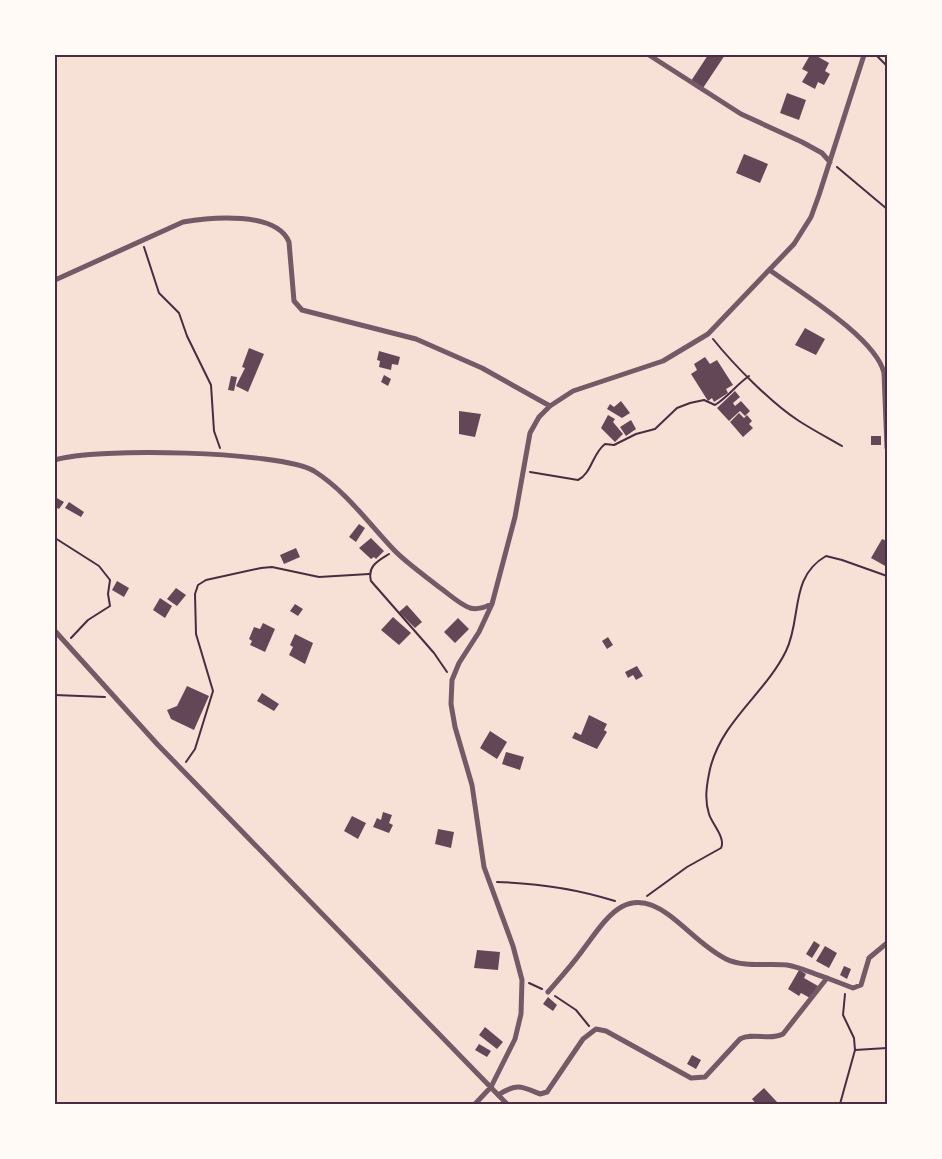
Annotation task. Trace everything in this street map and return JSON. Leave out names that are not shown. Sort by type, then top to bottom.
[{"type":"street","points":[[648,55],[741,114],[802,142],[822,153],[830,162]]},
{"type":"street","points":[[475,1104],[491,1087],[516,1039],[521,1014],[522,980],[514,946],[490,882],[480,845],[472,785],[455,727],[451,704],[452,680],[459,664],[479,632],[492,604],[515,517],[530,433],[539,417],[550,406],[573,392],[598,381],[663,361],[708,334],[794,244],[811,217],[864,55]]},
{"type":"street","points":[[55,280],[182,222],[203,218],[228,218],[266,222],[278,227],[286,235],[289,242],[294,301],[302,310],[416,339],[482,368],[550,406]]},
{"type":"street","points":[[770,271],[828,312],[861,340],[881,362],[884,373],[887,448]]},
{"type":"street","points":[[55,460],[78,455],[114,453],[223,455],[261,458],[295,464],[313,470],[366,518],[394,550],[412,566],[465,605],[478,609],[492,604]]},
{"type":"street","points":[[55,631],[180,768],[507,1104]]},
{"type":"street","points":[[548,992],[574,962],[604,920],[625,905],[638,902],[652,905],[665,912],[704,944],[728,960],[751,964],[789,966],[852,988],[860,985],[869,958],[887,943]]},
{"type":"street","points":[[498,1095],[510,1087],[517,1086],[540,1094],[548,1092],[583,1039],[596,1029],[606,1031],[682,1074],[698,1079],[711,1072],[740,1039],[746,1036],[773,1037],[783,1034],[827,978]]},
{"type":"path","points":[[876,55],[887,66]]},
{"type":"path","points":[[830,162],[887,209]]},
{"type":"path","points":[[141,240],[159,292],[176,308],[211,385],[214,431],[223,455]]},
{"type":"path","points":[[708,334],[727,356],[798,421],[842,446]]},
{"type":"path","points":[[522,470],[578,480],[586,473],[595,455],[605,444],[614,445],[636,434],[655,429],[677,408],[690,403],[704,400],[714,405],[730,395],[734,387],[749,376]]},
{"type":"path","points":[[55,538],[99,566],[110,580],[108,594],[110,606],[88,620],[67,644]]},
{"type":"path","points":[[369,574],[376,562],[394,550]]},
{"type":"path","points":[[638,902],[672,877],[721,848],[722,841],[712,822],[706,803],[711,767],[724,734],[766,682],[786,650],[796,622],[799,589],[811,569],[826,556],[887,576]]},
{"type":"path","points":[[180,768],[196,749],[213,691],[204,669],[196,634],[194,594],[198,585],[206,580],[261,568],[272,568],[319,577],[369,574]]},
{"type":"path","points":[[369,574],[378,591],[434,653],[452,680]]},
{"type":"path","points":[[55,695],[117,698]]},
{"type":"path","points":[[490,882],[542,885],[594,895],[625,905]]},
{"type":"path","points":[[522,980],[548,992],[576,1010],[592,1031]]},
{"type":"path","points":[[840,1104],[855,1050],[854,1038],[843,1016],[846,986]]},
{"type":"path","points":[[855,1050],[887,1048]]},
{"type":"building","points":[[708,55],[725,55],[703,88],[691,81]]},
{"type":"building","points":[[810,55],[815,55],[829,63],[825,71],[830,74],[824,85],[818,82],[815,89],[802,82],[808,72],[802,69]]},
{"type":"building","points":[[787,93],[806,100],[799,120],[780,113]]},
{"type":"building","points":[[744,154],[768,164],[760,183],[736,173]]},
{"type":"building","points":[[805,328],[825,339],[816,355],[795,345]]},
{"type":"building","points":[[249,348],[264,354],[248,392],[236,386],[245,368],[242,367]]},
{"type":"building","points":[[379,351],[400,357],[398,365],[392,364],[391,370],[379,367],[380,361],[377,360]]},
{"type":"building","points":[[705,357],[710,364],[717,360],[733,385],[726,389],[728,393],[714,402],[712,398],[708,401],[691,374],[697,370],[694,364]]},
{"type":"building","points":[[384,375],[391,379],[388,386],[381,382]]},
{"type":"building","points":[[231,376],[237,377],[234,391],[228,390]]},
{"type":"building","points":[[735,391],[740,397],[733,403],[735,406],[741,401],[750,411],[745,416],[740,411],[729,421],[717,408]]},
{"type":"building","points":[[621,401],[630,413],[622,418],[607,409],[610,404],[614,407]]},
{"type":"building","points":[[459,411],[481,414],[475,437],[459,434]]},
{"type":"building","points":[[739,413],[744,418],[747,415],[752,421],[749,424],[753,428],[743,437],[730,422]]},
{"type":"building","points":[[608,415],[615,419],[613,422],[623,434],[615,442],[601,428]]},
{"type":"building","points":[[631,420],[636,429],[626,436],[620,427]]},
{"type":"building","points":[[871,436],[881,436],[881,445],[871,445]]},
{"type":"building","points":[[55,497],[64,502],[59,509],[55,507]]},
{"type":"building","points":[[69,502],[84,512],[81,517],[65,508]]},
{"type":"building","points":[[359,524],[365,528],[356,542],[349,537]]},
{"type":"building","points":[[371,538],[384,551],[376,559],[374,557],[371,559],[359,548]]},
{"type":"building","points":[[882,539],[887,541],[887,567],[871,558]]},
{"type":"building","points":[[296,548],[300,557],[284,564],[280,555]]},
{"type":"building","points":[[117,581],[129,588],[124,597],[112,590]]},
{"type":"building","points":[[176,588],[186,595],[177,606],[167,599]]},
{"type":"building","points":[[160,598],[172,606],[165,618],[153,610]]},
{"type":"building","points":[[295,604],[303,609],[298,616],[290,611]]},
{"type":"building","points":[[407,605],[422,622],[415,628],[399,612]]},
{"type":"building","points":[[393,617],[411,633],[399,645],[381,630]]},
{"type":"building","points":[[458,618],[469,629],[455,643],[444,632]]},
{"type":"building","points":[[263,623],[275,629],[265,652],[250,645],[252,641],[249,639],[254,627],[260,629]]},
{"type":"building","points":[[295,634],[313,643],[305,664],[289,655],[293,647],[290,645]]},
{"type":"building","points":[[608,637],[613,645],[607,649],[602,641]]},
{"type":"building","points":[[637,666],[643,676],[636,680],[633,675],[628,678],[625,672]]},
{"type":"building","points":[[187,686],[209,696],[194,730],[171,719],[167,710],[177,706]]},
{"type":"building","points":[[262,693],[279,704],[274,711],[257,701]]},
{"type":"building","points":[[589,715],[607,724],[604,730],[607,732],[597,749],[572,738],[575,732],[581,735]]},
{"type":"building","points":[[490,731],[507,742],[497,759],[480,748]]},
{"type":"building","points":[[506,752],[524,757],[520,770],[502,764]]},
{"type":"building","points":[[383,812],[392,815],[389,823],[393,825],[389,833],[373,827],[377,818],[381,820]]},
{"type":"building","points":[[352,816],[366,823],[358,839],[344,831]]},
{"type":"building","points":[[438,829],[454,832],[451,848],[435,844]]},
{"type":"building","points":[[814,941],[820,945],[812,958],[806,954]]},
{"type":"building","points":[[825,946],[837,953],[829,968],[816,961]]},
{"type":"building","points":[[477,950],[500,952],[498,970],[474,968]]},
{"type":"building","points":[[844,966],[851,969],[847,979],[840,975]]},
{"type":"building","points":[[799,970],[806,974],[804,978],[818,986],[810,998],[801,993],[799,996],[788,989]]},
{"type":"building","points":[[548,997],[557,1005],[553,1011],[543,1004]]},
{"type":"building","points":[[485,1027],[503,1042],[497,1049],[479,1035]]},
{"type":"building","points":[[479,1044],[491,1051],[487,1057],[475,1050]]},
{"type":"building","points":[[692,1055],[701,1060],[696,1069],[687,1064]]},
{"type":"building","points":[[764,1088],[777,1102],[775,1104],[756,1104],[752,1099]]}]
